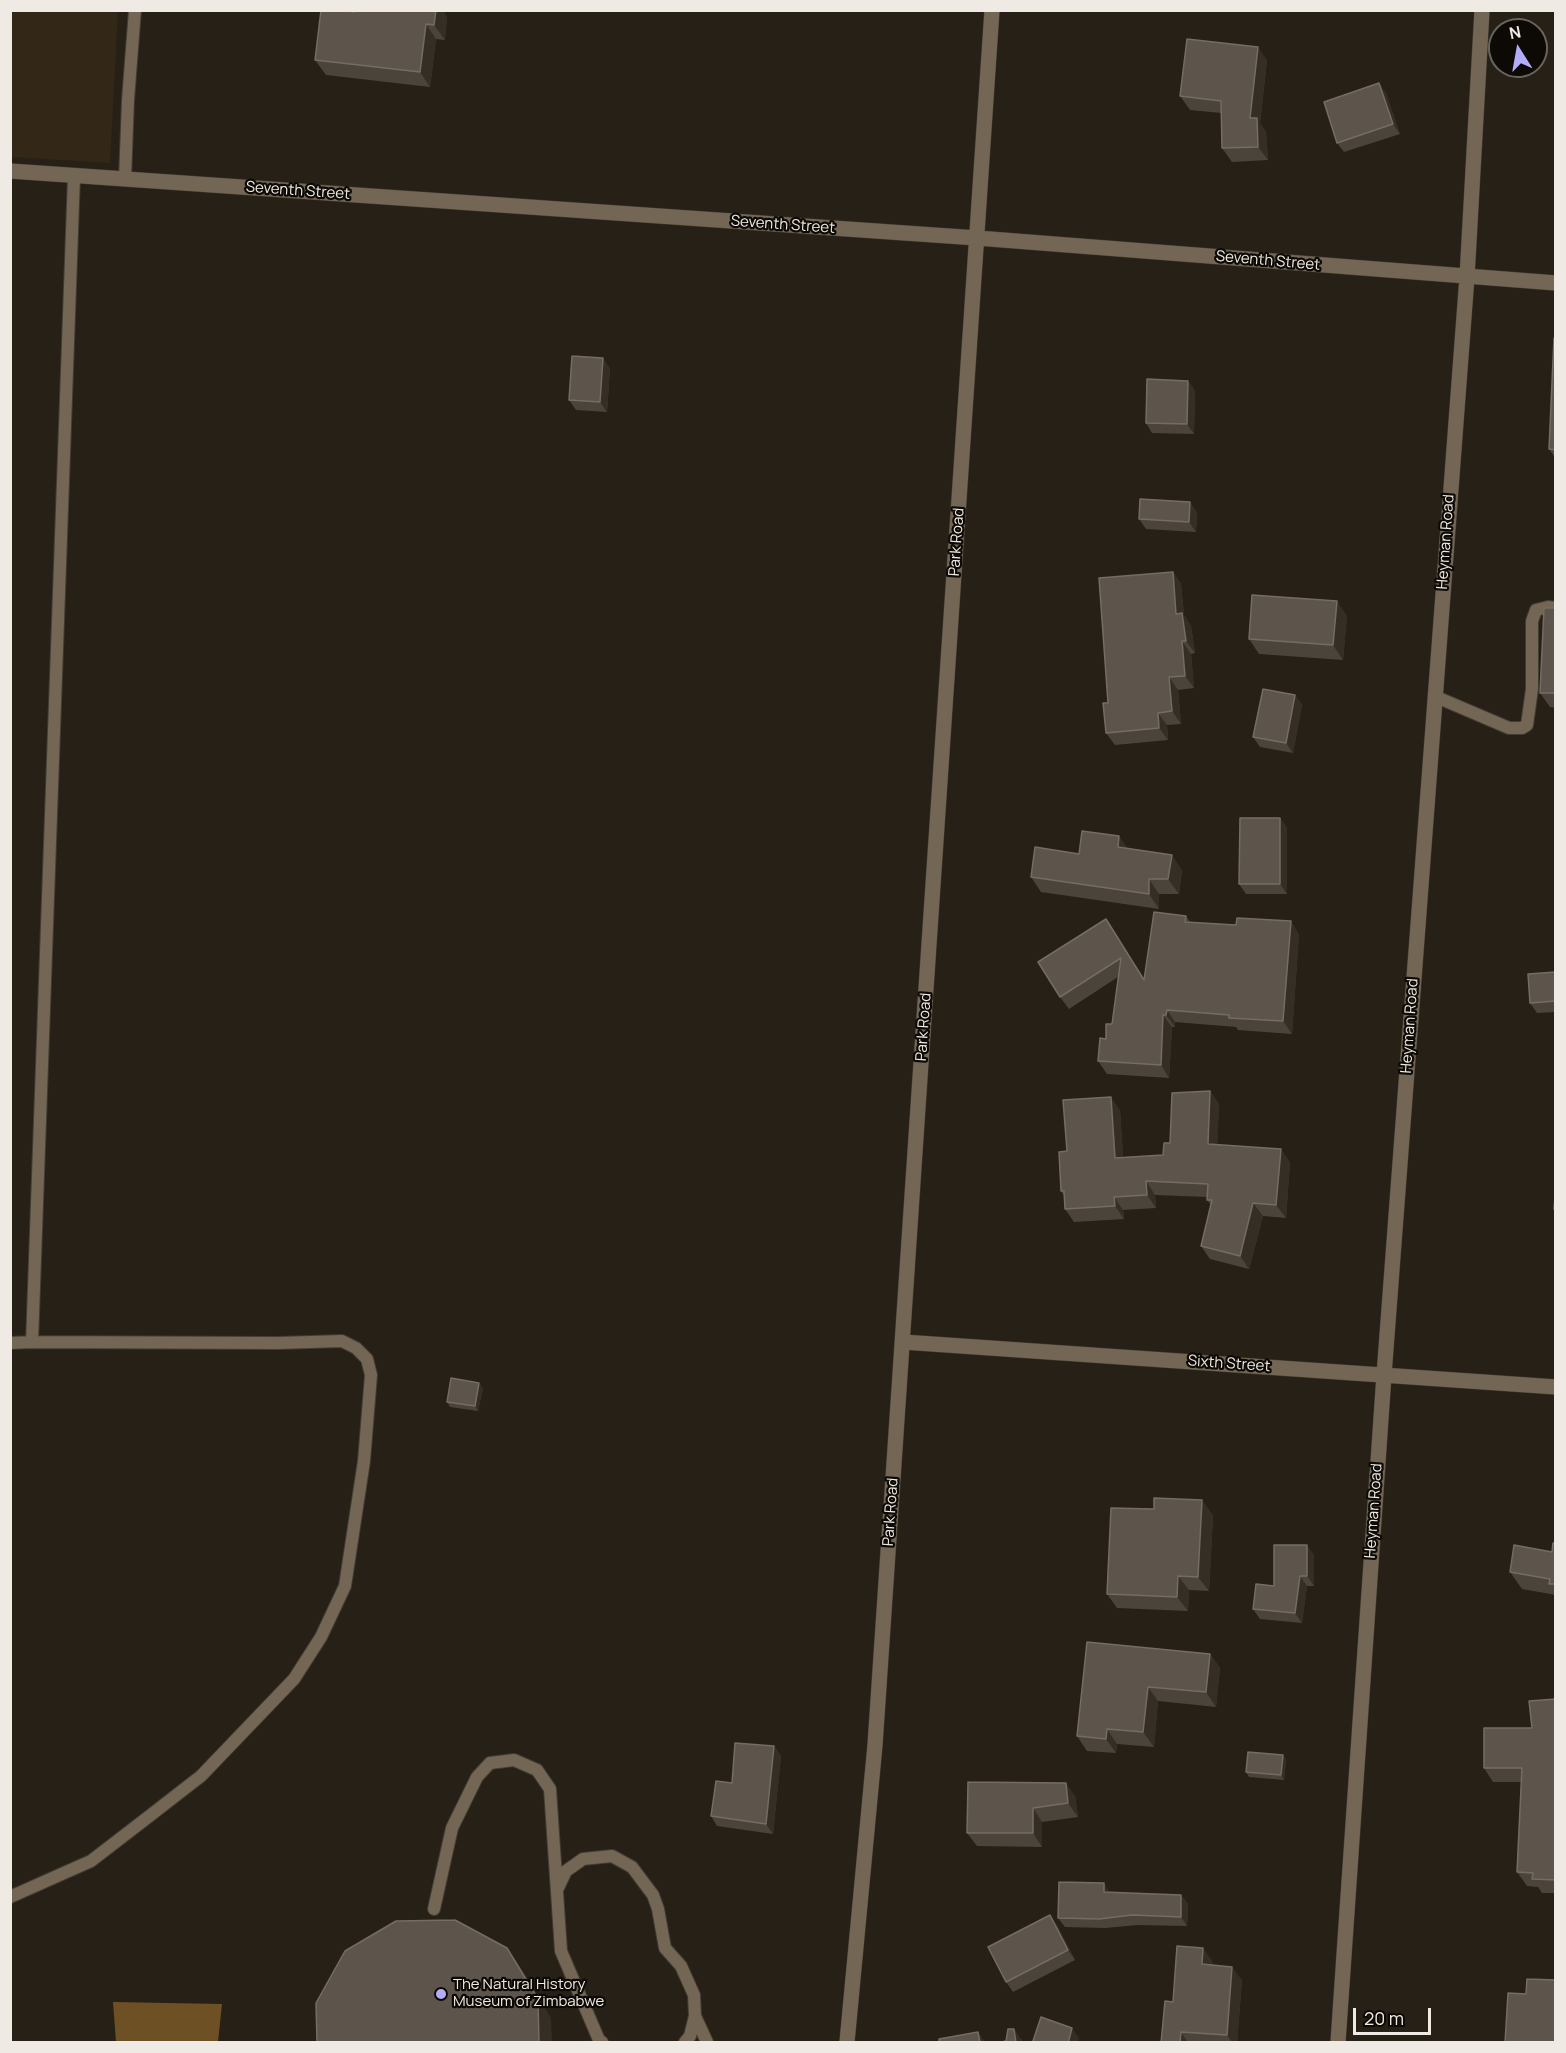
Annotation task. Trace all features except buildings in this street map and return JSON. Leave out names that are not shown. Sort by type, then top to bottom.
[{"type":"street","name":"Park Road","points":[[847,2043],[875,1745],[992,10]]},
{"type":"street","name":"Heyman Road","points":[[1338,2043],[1384,1375],[1467,277],[1482,10]]},
{"type":"street","name":"Seventh Street","points":[[10,171],[977,238],[1556,283]]},
{"type":"street","name":"Sixth Street","points":[[903,1342],[1556,1387]]},
{"type":"lane","points":[[125,179],[134,12]]},
{"type":"lane","points":[[32,1342],[74,176]]},
{"type":"lane","points":[[1434,696],[1509,728],[1522,728],[1527,724],[1532,689],[1532,621],[1536,610],[1556,608]]},
{"type":"lane","points":[[10,1343],[342,1341],[356,1348],[367,1359],[370,1375],[364,1461],[345,1586],[321,1638],[294,1679],[201,1776],[143,1821],[91,1861],[10,1898]]},
{"type":"lane","points":[[434,1909],[452,1828],[477,1777],[490,1763],[514,1760],[537,1770],[550,1789],[561,1951],[602,2043]]},
{"type":"lane","points":[[557,1889],[566,1871],[583,1859],[612,1856],[632,1867],[653,1895],[665,1948],[681,1966],[694,1995],[696,2016],[707,2043]]},
{"type":"lane","points":[[685,2043],[690,2036],[696,2016]]},
{"type":"shaded area","points":[[10,11],[118,11],[110,163],[11,157]]},
{"type":"shaded area","points":[[113,2002],[222,2004],[218,2042],[116,2042]]},
{"type":"place","name":"The Natural History Museum of Zimbabwe","points":[[441,1994]]}]
